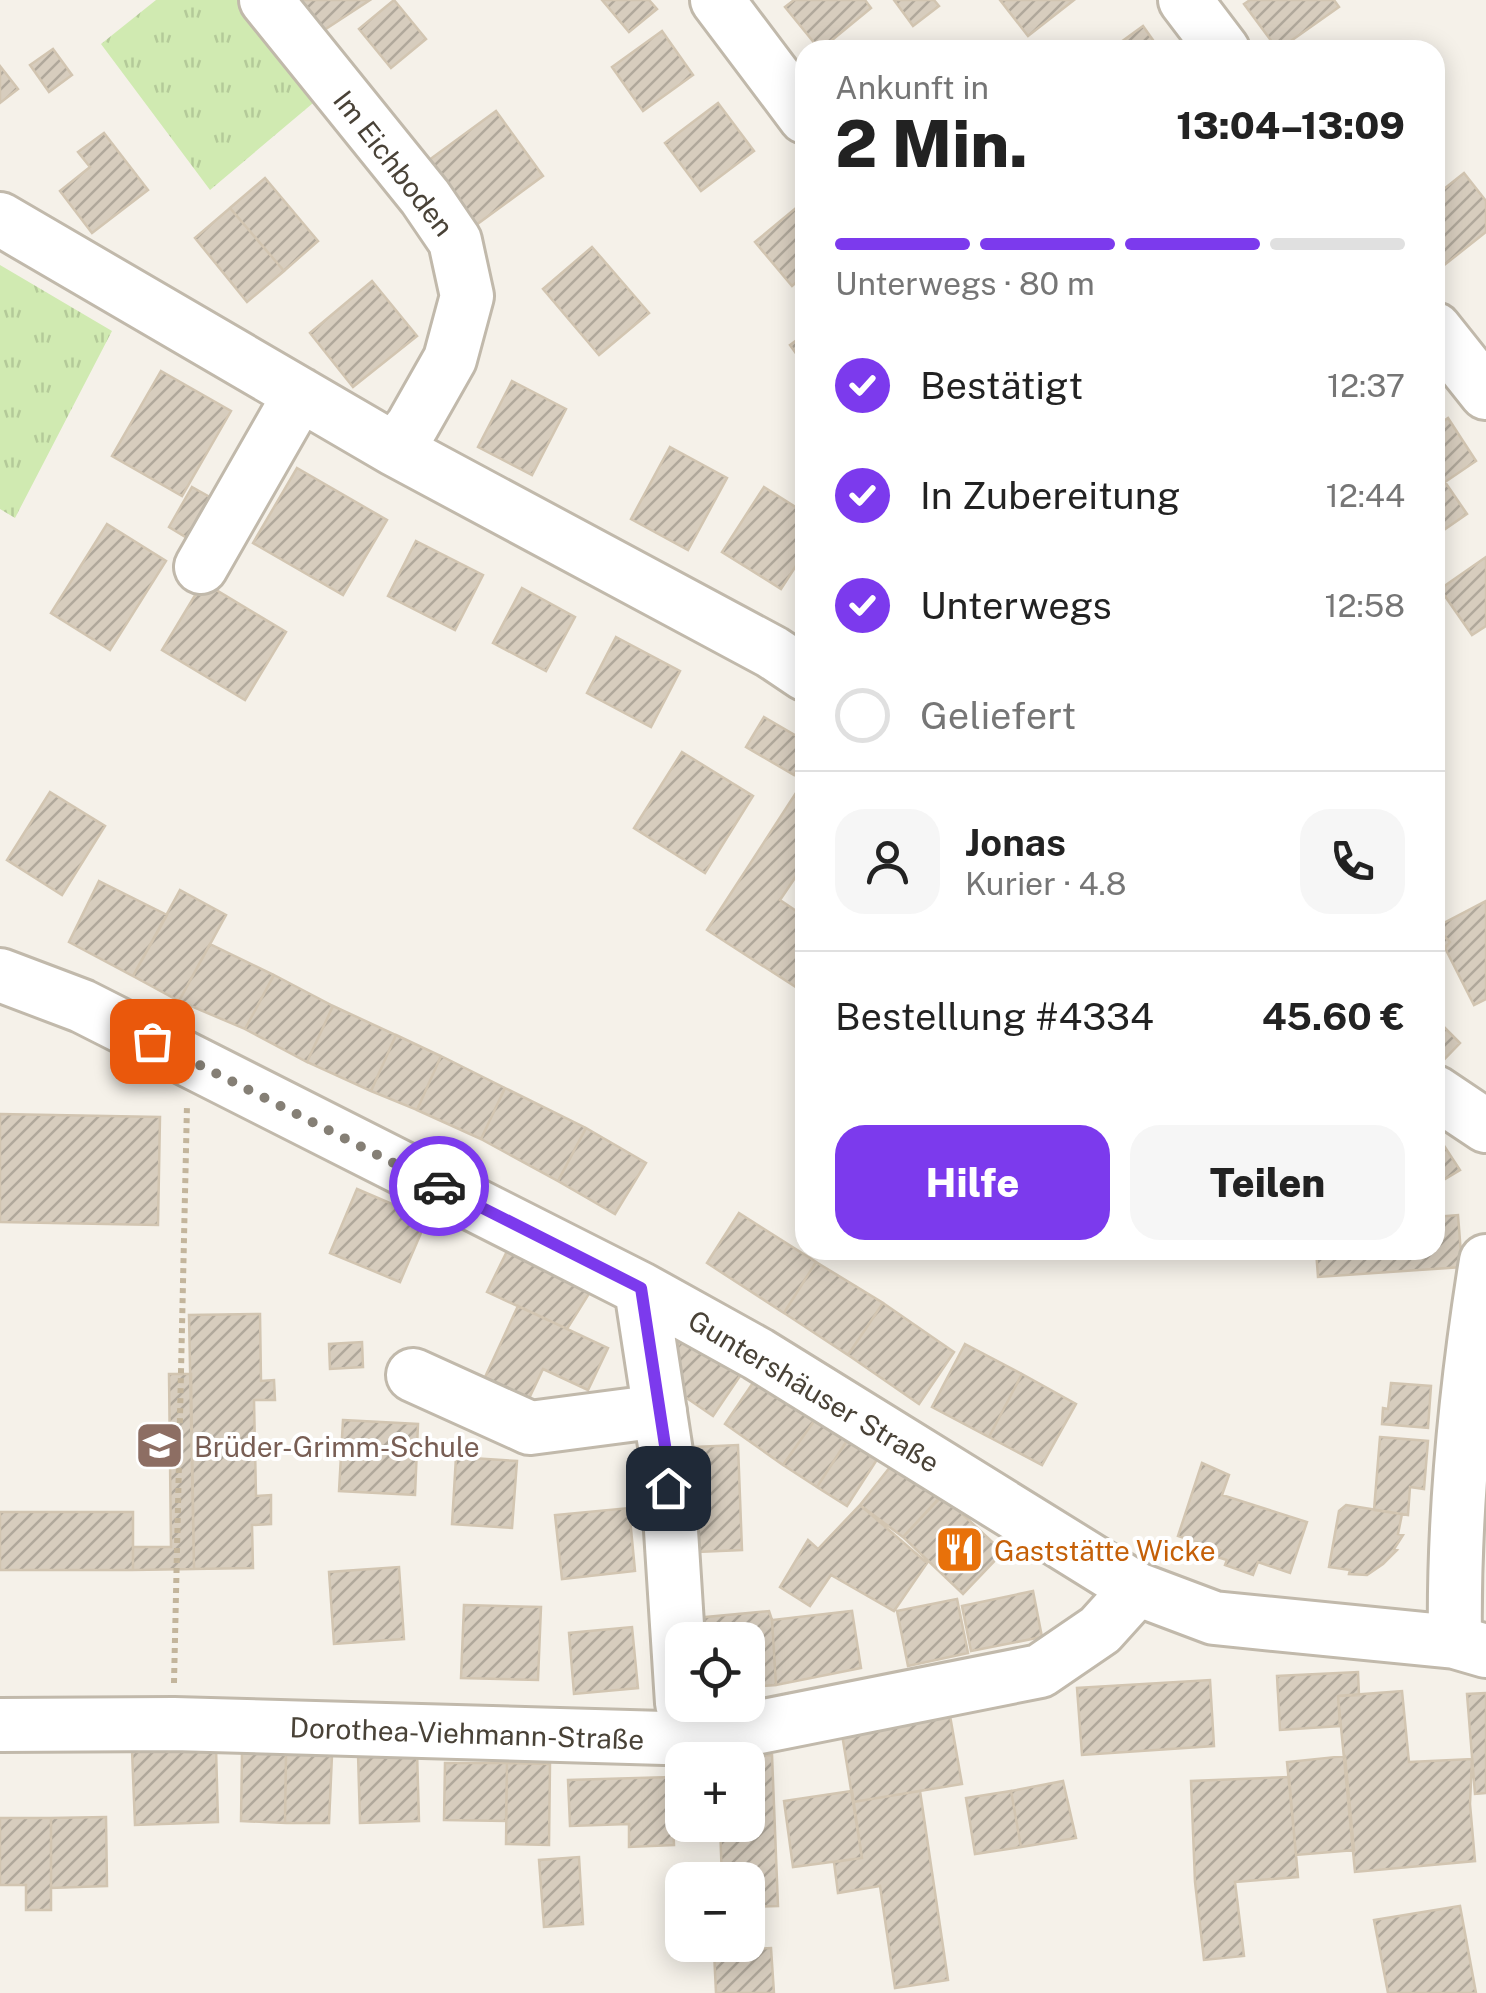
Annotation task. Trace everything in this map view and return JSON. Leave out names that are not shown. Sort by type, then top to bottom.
[{"type":"street","name":"Im Eichboden","points":[[266,0],[456,240],[467,296],[450,359],[412,426],[394,449]]},
{"type":"street","points":[[716,0],[795,104]]},
{"type":"street","points":[[1186,0],[1216,40]]},
{"type":"street","points":[[0,219],[394,449],[795,667]]},
{"type":"street","points":[[1445,341],[1486,394]]},
{"type":"street","points":[[200,567],[300,394]]},
{"type":"street","name":"Guntershäuser Straße","points":[[0,975],[82,1006],[641,1288],[758,1354],[1137,1589],[1214,1618],[1470,1646]]},
{"type":"street","points":[[1445,1099],[1486,1126]]},
{"type":"street","points":[[1470,1646],[1456,1524],[1486,1261]]},
{"type":"street","points":[[641,1288],[666,1452],[677,1622]]},
{"type":"street","points":[[413,1375],[530,1428],[660,1410]]},
{"type":"street","name":"Dorothea-Viehmann-Straße","points":[[687,1722],[699,1739],[1040,1671],[1100,1630],[1137,1589]]},
{"type":"street","name":"Dorothea-Viehmann-Straße","points":[[0,1726],[665,1716]]},
{"type":"path","points":[[174,1724],[188,1059]]},
{"type":"green space","points":[[156,0],[241,0],[319,98],[210,190],[101,44]]},
{"type":"green space","points":[[0,265],[112,331],[15,518],[0,509]]},
{"type":"building","points":[[292,0],[370,0],[315,36]]},
{"type":"building","points":[[394,0],[426,39],[391,68],[359,29]]},
{"type":"building","points":[[602,0],[649,0],[657,9],[629,32]]},
{"type":"building","points":[[794,0],[865,0],[871,8],[832,40],[812,40],[785,7]]},
{"type":"building","points":[[894,0],[934,0],[939,6],[913,26]]},
{"type":"building","points":[[1000,0],[1074,0],[1028,36]]},
{"type":"building","points":[[1250,0],[1334,0],[1339,7],[1292,40],[1271,40],[1244,4]]},
{"type":"building","points":[[1143,26],[1153,40],[1124,40]]},
{"type":"building","points":[[662,31],[693,75],[643,111],[612,67]]},
{"type":"building","points":[[53,49],[72,75],[49,92],[30,65]]},
{"type":"building","points":[[0,66],[18,89],[0,103]]},
{"type":"building","points":[[718,103],[754,151],[701,191],[665,143]]},
{"type":"building","points":[[496,111],[543,176],[472,228],[425,163]]},
{"type":"building","points":[[104,133],[148,190],[92,233],[60,191],[90,167],[78,152]]},
{"type":"building","points":[[1464,173],[1486,201],[1486,232],[1445,264],[1445,188]]},
{"type":"building","points":[[265,178],[318,241],[284,271],[230,208]]},
{"type":"building","points":[[230,208],[284,271],[247,302],[195,238]]},
{"type":"building","points":[[795,209],[795,283],[792,286],[755,242]]},
{"type":"building","points":[[592,247],[649,313],[599,355],[543,289]]},
{"type":"building","points":[[372,281],[417,336],[353,387],[310,333]]},
{"type":"building","points":[[161,371],[231,411],[182,496],[112,456]]},
{"type":"building","points":[[512,381],[566,409],[532,475],[478,447]]},
{"type":"building","points":[[1448,418],[1476,461],[1445,482]]},
{"type":"building","points":[[670,447],[727,478],[688,550],[631,519]]},
{"type":"building","points":[[297,468],[387,520],[343,595],[253,543]]},
{"type":"building","points":[[1445,482],[1467,514],[1445,529]]},
{"type":"building","points":[[192,487],[215,500],[192,541],[169,527]]},
{"type":"building","points":[[764,487],[795,507],[795,567],[781,589],[722,552]]},
{"type":"building","points":[[107,524],[166,561],[110,650],[51,613]]},
{"type":"building","points":[[416,541],[483,575],[455,630],[388,596]]},
{"type":"building","points":[[1486,557],[1486,626],[1472,635],[1445,596],[1445,586]]},
{"type":"building","points":[[203,582],[286,632],[245,700],[162,650]]},
{"type":"building","points":[[522,588],[575,617],[546,671],[493,643]]},
{"type":"building","points":[[616,637],[680,671],[651,727],[587,693]]},
{"type":"building","points":[[764,717],[795,735],[794,775],[746,747]]},
{"type":"building","points":[[682,752],[753,796],[705,873],[634,828]]},
{"type":"building","points":[[50,792],[105,826],[62,895],[7,860]]},
{"type":"building","points":[[795,794],[795,878],[780,900],[795,910],[795,987],[707,930]]},
{"type":"building","points":[[99,881],[167,915],[133,976],[69,942]]},
{"type":"building","points":[[180,890],[226,915],[179,1001],[133,976]]},
{"type":"building","points":[[1486,901],[1486,999],[1474,1005],[1445,948],[1450,942],[1445,937],[1445,922]]},
{"type":"building","points":[[210,944],[274,975],[245,1029],[179,1001]]},
{"type":"building","points":[[274,975],[333,1006],[307,1062],[245,1029]]},
{"type":"building","points":[[333,1006],[396,1035],[371,1091],[307,1062]]},
{"type":"building","points":[[1445,1028],[1460,1043],[1445,1059]]},
{"type":"building","points":[[396,1035],[441,1056],[417,1110],[371,1091]]},
{"type":"building","points":[[441,1056],[505,1088],[481,1139],[417,1110]]},
{"type":"building","points":[[505,1088],[586,1128],[558,1181],[481,1139]]},
{"type":"building","points":[[0,1114],[160,1117],[158,1225],[0,1222]]},
{"type":"building","points":[[586,1128],[646,1163],[615,1214],[558,1181]]},
{"type":"building","points":[[1445,1147],[1460,1170],[1445,1179]]},
{"type":"building","points":[[357,1189],[427,1219],[400,1282],[330,1253]]},
{"type":"building","points":[[739,1213],[795,1249],[795,1260],[816,1262],[784,1313],[707,1263]]},
{"type":"building","points":[[1458,1215],[1462,1267],[1318,1277],[1317,1260],[1445,1260],[1445,1216]]},
{"type":"building","points":[[513,1239],[595,1284],[567,1329],[487,1292]]},
{"type":"building","points":[[816,1262],[883,1303],[848,1355],[784,1313]]},
{"type":"building","points":[[883,1303],[954,1352],[919,1404],[848,1355]]},
{"type":"building","points":[[518,1306],[608,1348],[588,1390],[543,1369],[524,1409],[480,1388]]},
{"type":"building","points":[[260,1314],[261,1381],[274,1380],[275,1400],[254,1400],[256,1496],[271,1495],[271,1524],[252,1525],[253,1568],[194,1569],[189,1315]]},
{"type":"building","points":[[690,1328],[746,1367],[713,1416],[656,1377]]},
{"type":"building","points":[[362,1342],[363,1367],[330,1369],[329,1344]]},
{"type":"building","points":[[965,1344],[1022,1374],[989,1437],[932,1407]]},
{"type":"building","points":[[761,1371],[819,1414],[783,1465],[725,1424]]},
{"type":"building","points":[[169,1374],[191,1374],[194,1569],[133,1570],[133,1547],[171,1547]]},
{"type":"building","points":[[1022,1374],[1076,1404],[1042,1465],[989,1437]]},
{"type":"building","points":[[1391,1383],[1431,1386],[1428,1428],[1382,1424]]},
{"type":"building","points":[[819,1414],[850,1436],[817,1487],[783,1465]]},
{"type":"building","points":[[343,1420],[418,1424],[415,1495],[339,1491]]},
{"type":"building","points":[[850,1436],[880,1455],[847,1506],[817,1487]]},
{"type":"building","points":[[1380,1437],[1428,1441],[1424,1489],[1410,1487],[1408,1515],[1374,1510]]},
{"type":"building","points":[[738,1445],[742,1550],[675,1553],[671,1448]]},
{"type":"building","points":[[456,1457],[517,1461],[512,1528],[452,1524]]},
{"type":"building","points":[[898,1457],[945,1493],[903,1537],[860,1505]]},
{"type":"building","points":[[1202,1463],[1229,1475],[1222,1495],[1307,1522],[1290,1573],[1258,1562],[1253,1575],[1225,1565],[1227,1560],[1217,1557],[1220,1550],[1178,1536]]},
{"type":"building","points":[[942,1495],[1003,1552],[963,1594],[903,1537]]},
{"type":"building","points":[[860,1505],[927,1563],[894,1611],[831,1575],[810,1606],[780,1587],[808,1540],[818,1549]]},
{"type":"building","points":[[1346,1505],[1402,1514],[1398,1534],[1403,1535],[1394,1549],[1397,1550],[1367,1575],[1329,1567],[1339,1511]]},
{"type":"building","points":[[629,1508],[635,1571],[562,1579],[555,1515]]},
{"type":"building","points":[[0,1512],[133,1512],[133,1570],[0,1570]]},
{"type":"building","points":[[399,1567],[404,1639],[334,1644],[329,1572]]},
{"type":"building","points":[[1033,1591],[1042,1637],[971,1651],[962,1606]]},
{"type":"building","points":[[957,1599],[968,1653],[908,1666],[897,1611]]},
{"type":"building","points":[[464,1605],[541,1607],[538,1680],[461,1678]]},
{"type":"building","points":[[769,1611],[776,1685],[765,1686],[765,1622],[685,1619]]},
{"type":"building","points":[[852,1611],[861,1668],[776,1685],[772,1620]]},
{"type":"building","points":[[632,1627],[638,1688],[574,1694],[569,1633]]},
{"type":"building","points":[[1358,1672],[1359,1695],[1338,1696],[1340,1726],[1280,1730],[1277,1676]]},
{"type":"building","points":[[1210,1680],[1214,1746],[1082,1755],[1077,1688]]},
{"type":"building","points":[[1402,1691],[1409,1762],[1472,1759],[1470,1804],[1475,1861],[1355,1872],[1338,1696]]},
{"type":"building","points":[[1486,1693],[1486,1793],[1475,1794],[1467,1694]]},
{"type":"building","points":[[949,1710],[962,1784],[853,1802],[841,1728]]},
{"type":"building","points":[[216,1747],[218,1822],[135,1825],[132,1750]]},
{"type":"building","points":[[417,1751],[419,1821],[360,1823],[358,1753]]},
{"type":"building","points":[[242,1752],[286,1754],[285,1823],[241,1821]]},
{"type":"building","points":[[286,1754],[332,1755],[329,1823],[285,1823]]},
{"type":"building","points":[[765,1755],[772,1755],[778,1906],[765,1906],[765,1862],[721,1862],[721,1842],[765,1842]]},
{"type":"building","points":[[1345,1756],[1354,1850],[1296,1855],[1287,1762]]},
{"type":"building","points":[[445,1763],[507,1763],[506,1821],[444,1820]]},
{"type":"building","points":[[507,1763],[550,1764],[549,1845],[506,1844]]},
{"type":"building","points":[[665,1777],[665,1842],[674,1845],[629,1847],[629,1824],[570,1826],[568,1780]]},
{"type":"building","points":[[1289,1777],[1298,1877],[1235,1882],[1244,1956],[1204,1960],[1195,1882],[1191,1781]]},
{"type":"building","points":[[1063,1781],[1076,1838],[1021,1847],[1011,1791]]},
{"type":"building","points":[[852,1791],[862,1858],[793,1867],[784,1801]]},
{"type":"building","points":[[920,1791],[948,1980],[895,1988],[880,1886],[838,1893],[834,1862],[862,1858],[853,1802]]},
{"type":"building","points":[[1011,1791],[1021,1847],[975,1854],[966,1798]]},
{"type":"building","points":[[106,1817],[107,1886],[51,1888],[51,1818]]},
{"type":"building","points":[[0,1818],[51,1818],[51,1910],[26,1910],[26,1885],[0,1885]]},
{"type":"building","points":[[579,1857],[583,1924],[544,1927],[539,1860]]},
{"type":"building","points":[[1460,1906],[1476,1993],[1388,1993],[1374,1920]]},
{"type":"building","points":[[765,1948],[771,1948],[774,1993],[716,1993],[715,1962],[765,1962]]},
{"type":"way so far","points":[[152,1041],[439,1186]]},
{"type":"place","name":"Brüder-Grimm-Schule","points":[[159,1446]]},
{"type":"place","name":"Gaststätte Wicke","points":[[959,1550]]},
{"type":"route","points":[[439,1186],[641,1288],[668,1488]]}]
